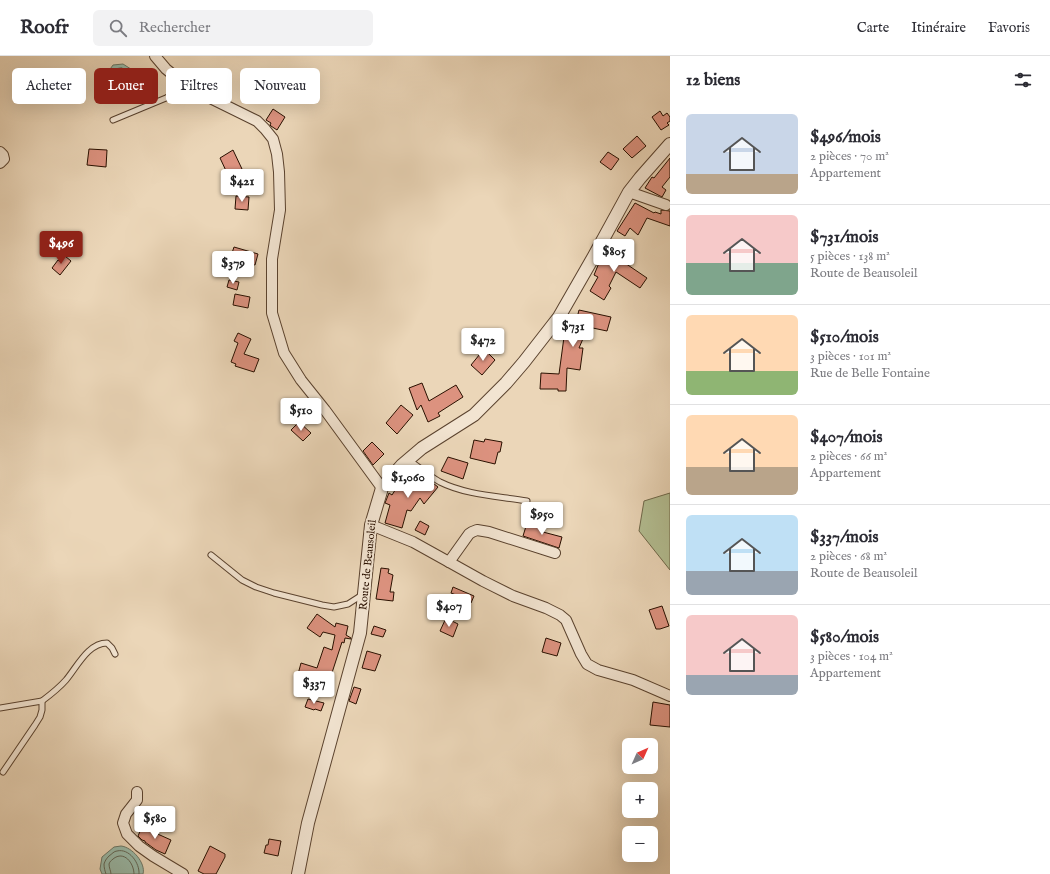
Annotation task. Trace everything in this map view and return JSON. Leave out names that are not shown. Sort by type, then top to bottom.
[{"type":"street","points":[[155,56],[166,69]]},
{"type":"street","points":[[222,104],[257,121],[266,129],[273,139],[277,154],[280,210],[272,259],[272,313],[284,353],[301,380],[382,488]]},
{"type":"street","name":"Route de Beausoleil","points":[[298,874],[308,823],[360,633],[371,525],[382,488],[402,465],[422,448],[474,414],[506,383],[524,362],[559,317],[629,192],[670,144]]},
{"type":"street","points":[[0,152],[4,159],[0,163]]},
{"type":"street","points":[[629,192],[666,205]]},
{"type":"street","points":[[371,525],[414,542],[448,562],[513,596],[546,608],[560,615],[566,620],[587,664],[598,670],[633,680],[670,696]]},
{"type":"street","points":[[448,562],[469,534],[478,530],[489,532],[555,554]]},
{"type":"street","points":[[136,792],[137,800],[126,814],[123,823],[127,834],[139,846],[182,874]]},
{"type":"lane","points":[[113,120],[166,98]]},
{"type":"lane","points":[[409,459],[438,481],[450,487],[467,492],[527,501]]},
{"type":"lane","points":[[211,555],[242,580],[256,587],[322,605],[334,607],[348,604],[365,593]]},
{"type":"lane","points":[[0,708],[42,700],[65,681],[88,652],[100,644],[107,643],[112,648],[114,654]]},
{"type":"lane","points":[[3,772],[37,721],[42,710],[42,700]]},
{"type":"shaded area","points":[[670,493],[670,570],[639,531],[644,501]]},
{"type":"water","points":[[123,64],[129,68],[111,68],[113,65]]},
{"type":"water","points":[[121,846],[134,852],[142,865],[143,874],[102,874],[100,869],[102,857],[114,847]]},
{"type":"building","points":[[273,109],[285,117],[277,130],[266,120]]},
{"type":"building","points":[[660,111],[663,116],[667,113],[670,117],[670,121],[667,123],[669,125],[661,130],[652,117]]},
{"type":"building","points":[[637,136],[646,146],[632,158],[623,149]]},
{"type":"building","points":[[89,149],[107,150],[106,167],[87,165]]},
{"type":"building","points":[[233,150],[242,169],[228,175],[220,158]]},
{"type":"building","points":[[608,152],[619,159],[611,170],[600,162]]},
{"type":"building","points":[[670,158],[670,177],[662,187],[666,190],[662,197],[645,188],[652,177],[654,178]]},
{"type":"building","points":[[236,196],[249,197],[248,210],[235,209]]},
{"type":"building","points":[[635,203],[654,213],[661,214],[661,210],[670,211],[670,226],[647,218],[638,235],[630,228],[625,236],[617,231]]},
{"type":"building","points":[[610,246],[619,251],[617,254],[621,256],[619,259],[647,278],[640,288],[616,272],[609,286],[611,288],[604,300],[590,291],[598,277],[594,275],[599,263],[600,264]]},
{"type":"building","points":[[234,247],[258,254],[255,265],[241,262],[242,260],[231,256]]},
{"type":"building","points":[[65,256],[71,261],[60,275],[52,268],[58,260],[61,262]]},
{"type":"building","points":[[229,280],[239,282],[237,290],[227,287]]},
{"type":"building","points":[[235,294],[250,297],[248,308],[233,305]]},
{"type":"building","points":[[579,310],[611,317],[607,331],[588,327],[579,348],[583,348],[580,370],[567,368],[566,391],[558,391],[558,389],[540,389],[541,373],[559,374],[564,337],[560,336],[566,322],[575,326]]},
{"type":"building","points":[[238,333],[251,339],[244,354],[259,359],[254,372],[235,366],[236,364],[231,362],[238,343],[234,341]]},
{"type":"building","points":[[484,349],[495,360],[482,375],[471,365]]},
{"type":"building","points":[[422,383],[429,401],[456,385],[463,397],[438,413],[440,416],[428,422],[421,405],[417,410],[409,388]]},
{"type":"building","points":[[401,405],[413,415],[397,434],[386,423]]},
{"type":"building","points":[[299,422],[311,433],[303,441],[291,430]]},
{"type":"building","points":[[485,439],[502,442],[495,464],[470,458],[474,440],[484,442]]},
{"type":"building","points":[[372,442],[384,454],[373,465],[363,451]]},
{"type":"building","points":[[448,457],[468,463],[463,479],[441,471]]},
{"type":"building","points":[[420,473],[438,487],[424,504],[420,498],[411,511],[407,510],[402,528],[385,523],[390,505],[385,503],[389,493],[392,495],[399,484],[406,488]]},
{"type":"building","points":[[420,521],[429,526],[425,535],[415,530]]},
{"type":"building","points":[[527,523],[544,527],[543,532],[562,537],[559,548],[523,536]]},
{"type":"building","points":[[381,568],[389,569],[388,573],[393,575],[390,592],[394,592],[393,601],[376,599]]},
{"type":"building","points":[[453,587],[474,596],[471,603],[469,602],[467,606],[462,603],[460,606],[452,602],[456,595],[451,593]]},
{"type":"building","points":[[662,606],[669,626],[656,629],[649,610]]},
{"type":"building","points":[[317,614],[335,627],[336,623],[348,626],[346,635],[351,638],[345,638],[344,643],[342,642],[329,682],[316,679],[315,682],[297,678],[301,663],[317,668],[324,647],[332,650],[335,635],[323,632],[320,637],[307,628]]},
{"type":"building","points":[[446,618],[458,624],[453,637],[440,631]]},
{"type":"building","points":[[374,626],[386,630],[383,637],[371,634]]},
{"type":"building","points":[[546,638],[561,643],[557,656],[542,652]]},
{"type":"building","points":[[367,651],[381,655],[375,671],[362,668]]},
{"type":"building","points":[[354,687],[361,689],[356,704],[349,701]]},
{"type":"building","points":[[308,699],[324,703],[321,711],[305,707]]},
{"type":"building","points":[[653,702],[670,705],[670,727],[650,725]]},
{"type":"building","points":[[142,827],[171,840],[165,854],[156,850],[138,836]]},
{"type":"building","points":[[269,839],[281,841],[278,856],[264,853]]},
{"type":"building","points":[[210,846],[225,854],[225,857],[216,874],[204,874],[198,871]]}]
